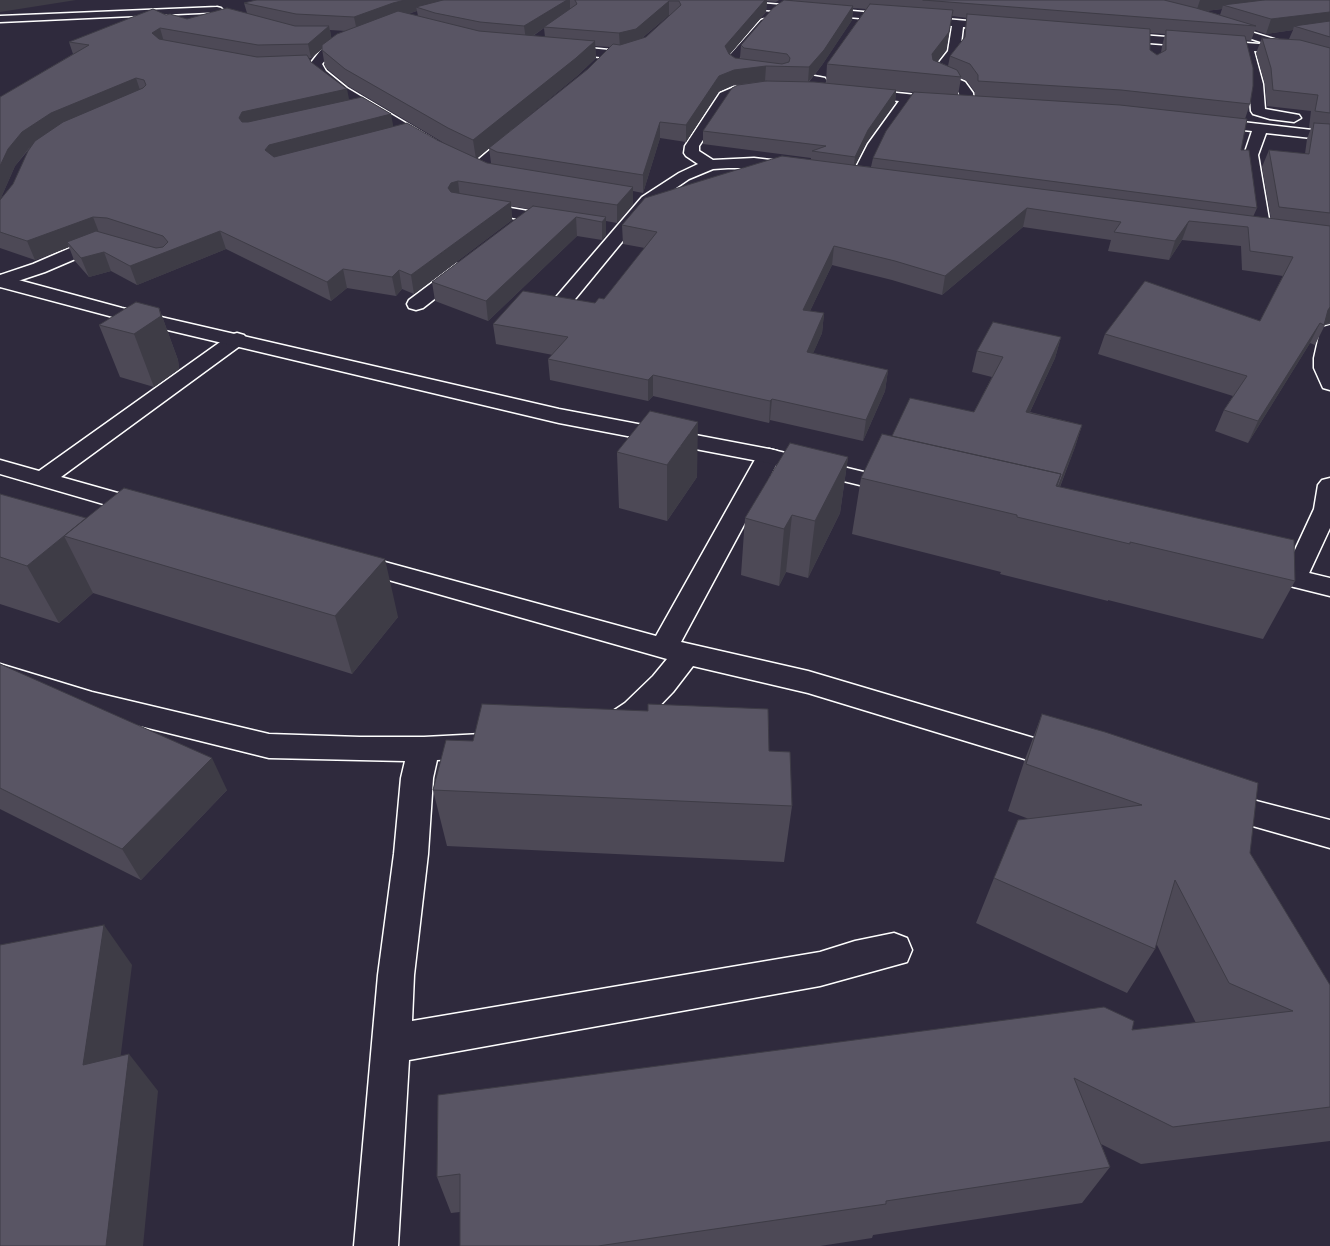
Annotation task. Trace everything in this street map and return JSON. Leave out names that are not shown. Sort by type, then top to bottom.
[{"type":"street","points":[[686,0],[784,4],[865,15],[897,14],[965,24],[1015,28]]},
{"type":"street","points":[[710,165],[691,153],[692,146],[731,79],[732,60],[767,19],[784,4]]},
{"type":"street","points":[[0,19],[215,5],[230,17]]},
{"type":"street","points":[[967,104],[966,93],[960,85],[936,74],[954,52],[965,24],[978,9]]},
{"type":"street","points":[[852,29],[865,15]]},
{"type":"street","points":[[1211,16],[1265,39],[1330,60]]},
{"type":"street","points":[[326,36],[363,34],[335,46],[312,64],[320,73],[342,91],[445,152]]},
{"type":"street","points":[[1265,39],[1292,34]]},
{"type":"street","points":[[1104,36],[1154,45],[1298,50]]},
{"type":"street","points":[[544,48],[609,54],[628,53],[646,45]]},
{"type":"street","points":[[1248,48],[1256,84],[1258,110],[1270,115],[1312,120]]},
{"type":"street","points":[[596,67],[609,54]]},
{"type":"street","points":[[731,79],[765,87],[816,84],[829,68]]},
{"type":"street","points":[[731,79],[816,84],[831,90]]},
{"type":"street","points":[[849,92],[907,99],[984,104]]},
{"type":"street","points":[[860,177],[875,144],[907,99]]},
{"type":"street","points":[[348,111],[368,106]]},
{"type":"street","points":[[1195,120],[1330,136]]},
{"type":"street","points":[[478,168],[529,124]]},
{"type":"street","points":[[1260,128],[1251,155],[1262,231]]},
{"type":"street","points":[[393,137],[412,132]]},
{"type":"street","points":[[462,160],[494,174]]},
{"type":"street","points":[[564,300],[648,200],[684,176],[710,165],[728,162],[811,170]]},
{"type":"street","points":[[840,174],[879,179]]},
{"type":"street","points":[[629,197],[648,200]]},
{"type":"street","points":[[460,204],[576,224]]},
{"type":"street","points":[[515,228],[530,217]]},
{"type":"street","points":[[604,228],[622,231]]},
{"type":"street","points":[[1242,228],[1281,234]]},
{"type":"street","points":[[0,281],[39,268],[97,243],[108,242],[126,248]]},
{"type":"street","points":[[416,304],[477,258]]},
{"type":"street","points":[[0,281],[120,313],[559,416],[769,456],[921,493]]},
{"type":"street","points":[[1330,331],[1324,352],[1324,368],[1330,384]]},
{"type":"street","points":[[41,480],[237,339]]},
{"type":"street","points":[[578,734],[588,733],[622,721],[636,711],[663,684],[675,651],[769,456]]},
{"type":"street","points":[[0,467],[41,480],[176,516]]},
{"type":"street","points":[[1295,578],[1326,509],[1330,485]]},
{"type":"street","points":[[328,555],[675,651],[808,682],[1092,767]]},
{"type":"street","points":[[1240,565],[1330,587]]},
{"type":"street","points":[[0,675],[92,703],[269,746],[424,750],[505,745]]},
{"type":"street","points":[[376,1246],[390,1044],[417,778],[424,750]]},
{"type":"street","points":[[1197,797],[1330,834]]},
{"type":"street","points":[[390,1044],[820,969],[855,958],[894,950]]},
{"type":"building","points":[[256,0],[405,0],[354,17],[296,14],[244,3]]},
{"type":"building","points":[[443,0],[567,0],[524,26],[480,22],[435,13],[416,7]]},
{"type":"building","points":[[575,0],[765,0],[725,46],[729,54],[735,58],[782,64],[789,62],[790,58],[787,54],[744,48],[741,45],[773,8],[784,0],[853,6],[824,50],[809,67],[766,66],[734,70],[719,76],[686,125],[660,122],[643,175],[497,152],[489,148],[588,69],[613,44],[620,45],[646,37],[681,5],[679,1],[669,1],[636,29],[619,33],[544,27],[577,4]]},
{"type":"building","points":[[923,0],[1164,0],[1256,26]]},
{"type":"building","points":[[1264,0],[1330,0],[1330,12],[1271,19],[1223,5]]},
{"type":"building","points":[[870,4],[953,10],[949,32],[932,54],[933,60],[957,70],[961,77],[827,64]]},
{"type":"building","points":[[227,8],[295,26],[329,26],[308,44],[258,45],[160,28],[152,33],[159,39],[257,57],[307,55],[311,62],[347,89],[242,112],[239,118],[242,122],[362,97],[391,114],[269,145],[265,150],[274,157],[407,123],[437,140],[487,163],[633,187],[617,205],[458,181],[451,183],[448,188],[451,192],[511,202],[411,275],[399,270],[392,277],[343,269],[327,282],[220,231],[130,266],[104,252],[81,258],[67,242],[96,231],[156,248],[163,247],[168,242],[163,236],[107,218],[93,217],[27,241],[0,232],[0,200],[13,184],[28,151],[35,141],[63,122],[143,88],[146,85],[144,80],[136,78],[51,113],[22,132],[8,149],[0,166],[0,97],[89,45],[69,42],[153,9],[166,15],[170,14],[187,19]]},
{"type":"building","points":[[398,11],[479,31],[595,41],[473,140],[448,128],[345,69],[322,50],[322,45],[337,34]]},
{"type":"building","points":[[967,14],[1150,29],[1150,50],[1157,55],[1166,50],[1166,30],[1245,36],[1253,68],[1250,104],[1121,90],[978,81],[978,75],[970,64],[950,56],[965,37]]},
{"type":"building","points":[[1330,21],[1330,37],[1294,26]]},
{"type":"building","points":[[1262,38],[1300,40],[1330,48],[1330,113],[1315,111],[1318,95],[1273,90],[1271,68]]},
{"type":"building","points":[[766,81],[814,82],[896,90],[868,130],[855,157],[812,151],[826,146],[703,131],[732,88],[738,85]]},
{"type":"building","points":[[914,92],[1120,105],[1247,119],[1241,150],[1249,150],[1257,208],[873,158],[886,131]]},
{"type":"building","points":[[1314,123],[1330,124],[1330,213],[1279,207],[1269,150],[1309,154]]},
{"type":"building","points":[[782,156],[1330,226],[1330,307],[1324,325],[1320,323],[1258,421],[1224,410],[1247,376],[1105,334],[1145,281],[1260,321],[1293,257],[1250,251],[1248,227],[1189,221],[1175,241],[1114,232],[1121,222],[1027,208],[945,276],[834,246],[803,310],[824,313],[807,352],[888,370],[866,420],[653,375],[648,380],[548,359],[568,337],[493,324],[523,291],[595,303],[599,298],[604,299],[657,232],[622,225],[645,198]]},
{"type":"building","points":[[533,206],[606,217],[602,222],[576,217],[486,301],[432,282]]},
{"type":"building","points":[[136,302],[159,308],[161,316],[134,334],[99,325]]},
{"type":"building","points":[[993,322],[1061,337],[1026,412],[1082,425],[1058,487],[1061,474],[892,436],[910,398],[974,412],[1003,357],[977,351]]},
{"type":"building","points":[[650,411],[698,422],[667,465],[617,452]]},
{"type":"building","points":[[882,434],[1061,474],[1056,486],[1294,540],[1295,581],[1130,542],[1130,544],[861,478]]},
{"type":"building","points":[[790,443],[848,457],[815,521],[792,515],[784,529],[745,518]]},
{"type":"building","points":[[124,488],[385,559],[335,616],[64,536]]},
{"type":"building","points":[[0,494],[86,518],[27,566],[0,557]]},
{"type":"building","points":[[0,664],[212,758],[122,849],[0,788]]},
{"type":"building","points":[[482,704],[648,711],[648,704],[768,709],[769,751],[790,752],[792,806],[433,790],[446,740],[473,741]]},
{"type":"building","points":[[1042,714],[1105,732],[1258,783],[1250,853],[1330,985],[1330,1107],[1173,1127],[1074,1078],[1110,1167],[886,1201],[886,1204],[598,1246],[460,1246],[460,1174],[437,1177],[438,1095],[1104,1007],[1134,1021],[1132,1030],[1293,1011],[1229,983],[1175,880],[1155,949],[994,878],[1018,820],[1142,805],[1026,764]]},
{"type":"building","points":[[104,925],[83,1065],[129,1054],[106,1246],[0,1246],[0,945]]}]
